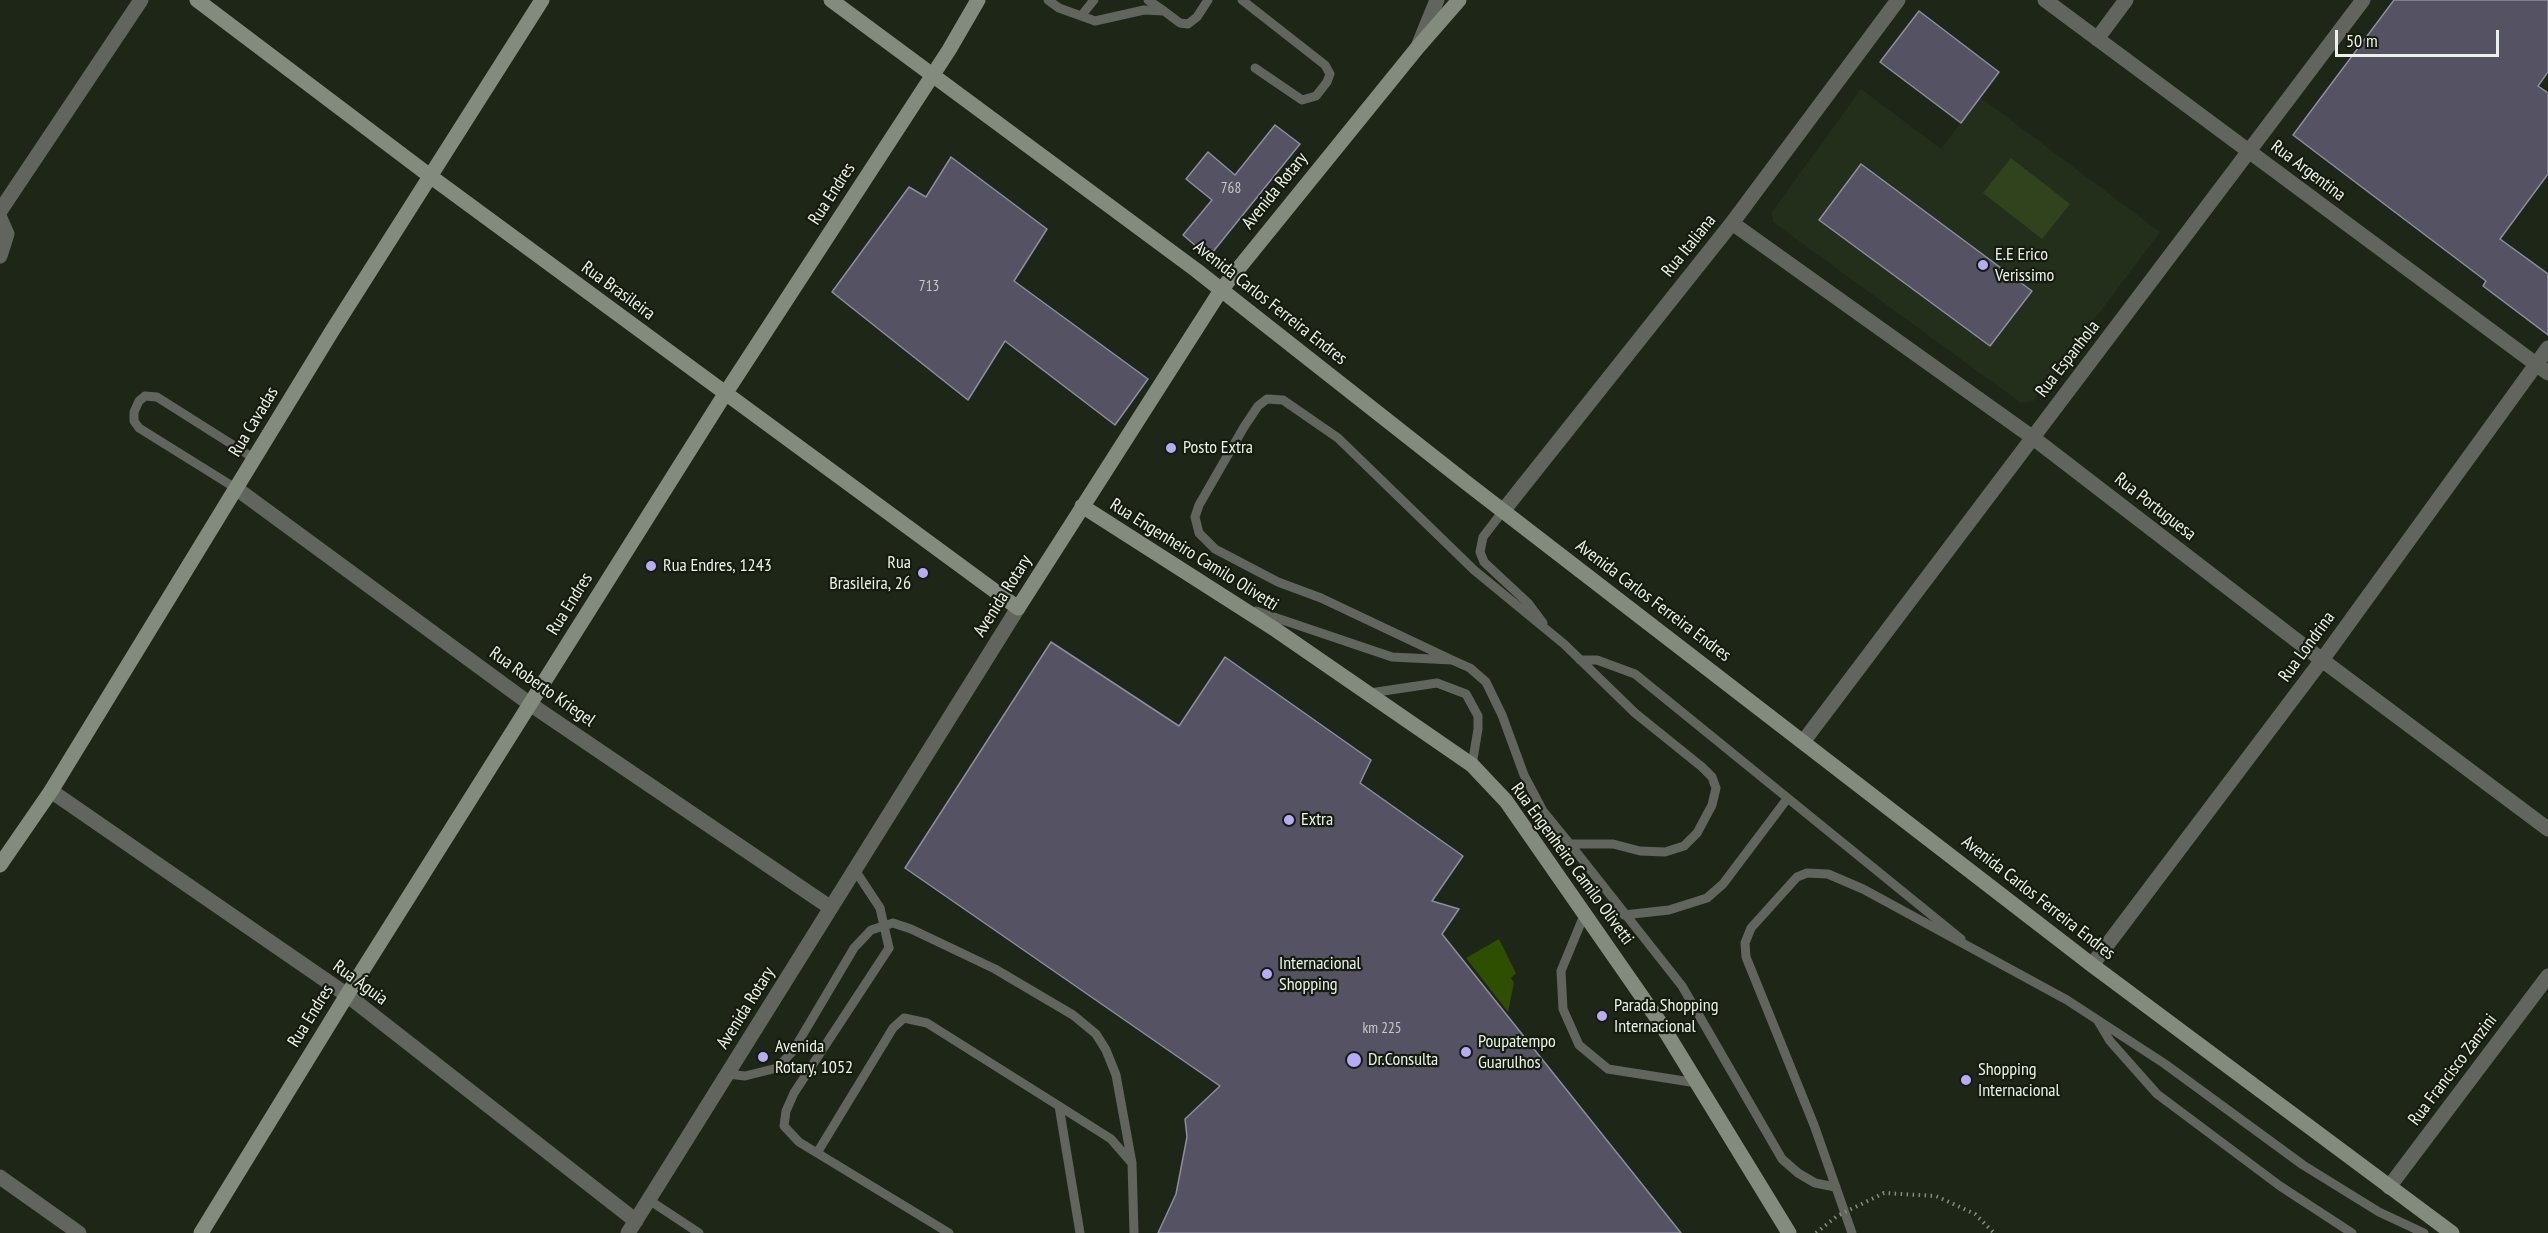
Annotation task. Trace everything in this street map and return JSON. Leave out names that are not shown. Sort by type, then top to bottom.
[{"type":"street","points":[[0,211],[141,0]]},
{"type":"street","name":"Rua Brasileira","points":[[197,0],[430,176],[1018,608]]},
{"type":"street","name":"Rua Cavadas","points":[[0,865],[51,791],[332,331],[542,0]]},
{"type":"street","name":"Avenida Carlos Ferreira Endres","points":[[831,0],[1221,290],[1503,511],[2092,965],[2452,1233]]},
{"type":"street","name":"Rua Endres","points":[[201,1233],[347,995],[725,394],[933,75],[978,0]]},
{"type":"street","points":[[1418,47],[1459,0]]},
{"type":"street","name":"Rua Italiana","points":[[1503,511],[1732,223],[1898,0]]},
{"type":"street","name":"Rua Argentina","points":[[2045,0],[2542,369]]},
{"type":"street","points":[[2097,39],[2126,0]]},
{"type":"street","name":"Rua Espanhola","points":[[1803,742],[2126,316],[2247,150],[2363,0]]},
{"type":"street","name":"Avenida Rotary","points":[[632,1227],[1082,506],[1221,290],[1418,47],[1436,1]]},
{"type":"street","points":[[0,218],[8,234],[0,256]]},
{"type":"street","name":"Rua Portuguesa","points":[[1732,223],[2032,437],[2322,660],[2548,829]]},
{"type":"street","name":"Rua Londrina","points":[[2092,965],[2542,369],[2548,348]]},
{"type":"street","name":"Rua Roberto Kriegel","points":[[237,489],[530,705],[831,908]]},
{"type":"street","name":"Rua Engenheiro Camilo Olivetti","points":[[1082,506],[1370,693],[1472,765],[1506,801],[1585,913],[1698,1083],[1789,1233]]},
{"type":"street","name":"Rua Águia","points":[[51,791],[347,995],[632,1227]]},
{"type":"street","name":"Rua Francisco Zanzini","points":[[2389,1187],[2548,976]]},
{"type":"street","points":[[0,1177],[79,1233]]},
{"type":"lane","points":[[1048,0],[1059,8],[1095,21],[1143,10],[1164,11]]},
{"type":"lane","points":[[1081,16],[1094,0]]},
{"type":"lane","points":[[1148,0],[1179,23],[1188,24],[1197,17],[1208,0]]},
{"type":"lane","points":[[1242,0],[1325,65],[1330,74],[1316,96],[1302,100],[1255,68]]},
{"type":"lane","points":[[237,489],[139,428],[134,421],[134,412],[139,401],[145,396],[157,397],[255,459]]},
{"type":"lane","points":[[1570,844],[1613,844],[1640,851],[1665,852],[1684,846],[1696,833],[1712,805],[1716,788],[1712,777],[1635,714],[1548,630],[1474,570],[1338,438],[1283,400],[1267,399],[1258,406],[1223,459],[1199,505],[1195,524],[1199,533],[1215,549],[1278,582],[1320,598],[1470,668],[1486,682],[1502,715],[1524,775],[1543,811],[1682,986],[1782,1159],[1798,1173],[1815,1183],[1835,1186]]},
{"type":"lane","points":[[1503,511],[1483,537],[1480,552],[1484,562],[1528,603],[1548,630]]},
{"type":"lane","points":[[1228,601],[1392,657],[1452,660]]},
{"type":"lane","points":[[1580,660],[1597,660],[1635,674],[1979,953]]},
{"type":"lane","points":[[1370,693],[1437,683],[1466,694],[1478,716],[1472,765]]},
{"type":"lane","points":[[1624,915],[1669,910],[1707,898],[1723,884],[1787,799]]},
{"type":"lane","points":[[855,870],[880,908],[889,948],[794,1093],[786,1111],[784,1126],[799,1142],[949,1233]]},
{"type":"lane","points":[[1852,1233],[1814,1125],[1746,957],[1745,944],[1751,928],[1797,877],[1816,872],[1828,874],[1863,889],[2096,1017],[2321,1176],[2379,1212],[2424,1233]]},
{"type":"lane","points":[[1585,913],[1561,971],[1563,1009],[1579,1045],[1608,1069],[1698,1083]]},
{"type":"lane","points":[[728,1074],[752,1075],[777,1068],[793,1051],[854,948],[871,930],[893,923],[911,929],[995,969],[1073,1015],[1096,1034],[1106,1050],[1116,1075],[1132,1163],[1134,1233]]},
{"type":"lane","points":[[2096,1017],[2110,1041],[2157,1094],[2280,1186],[2352,1233]]},
{"type":"lane","points":[[817,1153],[893,1028],[904,1018],[927,1023],[1111,1139],[1132,1163]]},
{"type":"lane","points":[[1059,1106],[1080,1233]]},
{"type":"lane","points":[[649,1200],[699,1233]]},
{"type":"path","points":[[1816,1233],[1837,1216],[1884,1193],[1936,1196],[1975,1214],[1994,1233]]},
{"type":"shaded area","name":"E.E Erico Verissimo","points":[[1861,89],[1941,149],[1980,97],[2160,232],[2033,401],[2021,403],[1773,222],[1772,212]]},
{"type":"shaded area","points":[[2011,158],[2070,204],[2042,239],[1983,193]]},
{"type":"shaded area","points":[[1499,939],[1516,973],[1511,978],[1514,983],[1508,1012],[1466,958]]},
{"type":"building","points":[[2394,0],[2548,0],[2548,72],[2538,86],[2548,93],[2548,174],[2500,239],[2548,274],[2548,335],[2483,286],[2486,281],[2293,135]]},
{"type":"building","points":[[1919,11],[1999,72],[1961,123],[1880,62]]},
{"type":"building","points":[[1275,125],[1300,144],[1212,253],[1204,253],[1183,235],[1212,200],[1186,179],[1208,152],[1235,175]]},
{"type":"building","points":[[951,157],[1047,229],[1014,281],[1148,379],[1115,425],[1005,341],[968,400],[832,292],[909,187],[926,197]]},
{"type":"building","points":[[1861,164],[2032,291],[1990,346],[1819,220]]},
{"type":"building","name":"Internacional Shopping","points":[[1051,642],[1179,726],[1225,657],[1371,760],[1360,783],[1463,856],[1432,901],[1459,909],[1442,934],[1681,1233],[1158,1233],[1176,1194],[1187,1137],[1185,1119],[1220,1086],[905,868]]},
{"type":"place","name":"E.E Erico Verissimo","points":[[1983,265]]},
{"type":"place","name":"Posto Extra","points":[[1171,448]]},
{"type":"place","name":"Rua Endres, 1243","points":[[651,566]]},
{"type":"place","name":"Rua Brasileira, 26","points":[[923,573]]},
{"type":"place","name":"Extra","points":[[1289,820]]},
{"type":"place","name":"Internacional Shopping","points":[[1267,974]]},
{"type":"place","name":"Parada Shopping Internacional","points":[[1602,1016]]},
{"type":"place","name":"Poupatempo Guarulhos","points":[[1466,1052]]},
{"type":"place","name":"Avenida Rotary, 1052","points":[[763,1057]]},
{"type":"place","name":"Dr.Consulta","points":[[1354,1060]]},
{"type":"place","name":"Shopping Internacional","points":[[1966,1080]]}]
